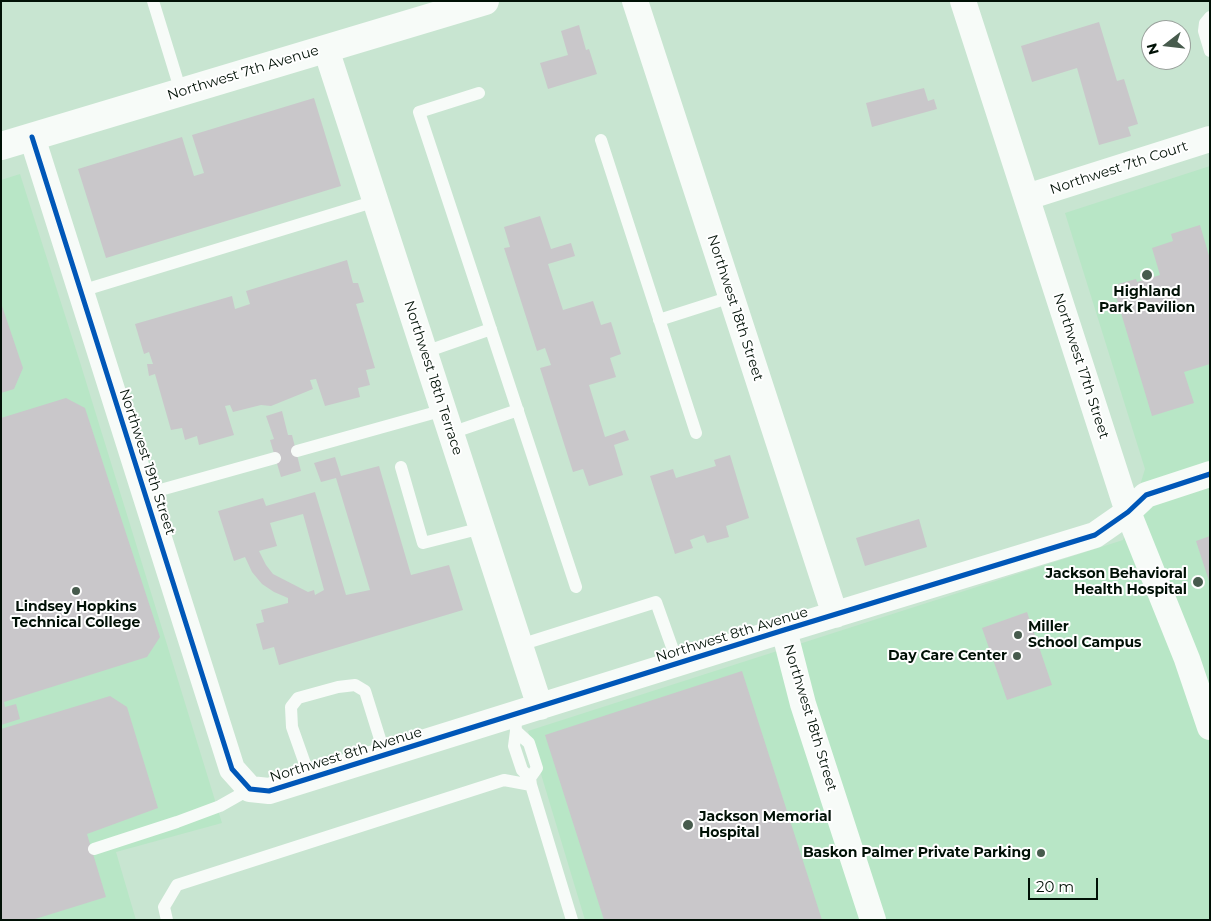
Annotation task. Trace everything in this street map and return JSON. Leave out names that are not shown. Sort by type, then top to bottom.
[{"type":"main road","name":"Northwest 7th Avenue","points":[[1,146],[485,1]]},
{"type":"street","name":"Northwest 18th Street","points":[[635,1],[835,615]]},
{"type":"street","name":"Northwest 17th Street","points":[[963,1],[1128,512],[1187,659],[1210,727]]},
{"type":"street","name":"Northwest 18th Terrace","points":[[326,49],[540,707]]},
{"type":"street","name":"Northwest 19th Street","points":[[32,137],[232,769],[250,789]]},
{"type":"street","name":"Northwest 7th Court","points":[[1028,198],[1210,139]]},
{"type":"street","name":"Northwest 8th Avenue","points":[[250,789],[269,791],[385,755],[515,723],[540,707],[1095,535],[1128,512],[1146,495],[1210,474]]},
{"type":"street","name":"Northwest 18th Street","points":[[784,630],[808,721],[873,920]]},
{"type":"lane","points":[[153,1],[181,92]]},
{"type":"lane","points":[[1210,17],[1204,23],[1204,31],[1210,52]]},
{"type":"lane","points":[[480,93],[419,112],[576,587]]},
{"type":"lane","points":[[601,140],[696,434]]},
{"type":"lane","points":[[81,291],[376,201]]},
{"type":"lane","points":[[660,320],[732,297]]},
{"type":"lane","points":[[425,352],[491,329]]},
{"type":"lane","points":[[297,451],[447,421],[518,410]]},
{"type":"lane","points":[[146,494],[275,458]]},
{"type":"lane","points":[[401,467],[423,543],[482,528]]},
{"type":"lane","points":[[520,645],[656,602],[678,664]]},
{"type":"lane","points":[[310,778],[292,727],[291,707],[298,698],[338,687],[355,685],[365,691],[385,755]]},
{"type":"lane","points":[[515,723],[514,746],[522,770],[531,782],[572,920]]},
{"type":"lane","points":[[168,920],[164,908],[176,884],[504,780],[531,782]]},
{"type":"lane","points":[[94,848],[177,822],[220,806],[250,789]]},
{"type":"shaded area","name":"Miller School Campus","points":[[1210,166],[1210,920],[585,920],[528,731],[1123,540],[1145,469],[1065,213]]},
{"type":"shaded area","name":"Lindsey Hopkins Technical College","points":[[20,174],[222,823],[116,852],[136,920],[1,920],[1,180]]},
{"type":"building","points":[[1099,22],[1117,81],[1124,79],[1138,124],[1128,127],[1131,136],[1099,145],[1077,68],[1032,82],[1021,46]]},
{"type":"building","points":[[579,25],[586,50],[589,49],[597,74],[548,89],[540,63],[568,55],[561,31]]},
{"type":"building","points":[[924,88],[928,101],[934,99],[937,109],[872,127],[866,103]]},
{"type":"building","points":[[314,98],[341,186],[106,258],[78,169],[182,137],[194,176],[204,173],[192,135]]},
{"type":"building","points":[[540,216],[551,249],[571,243],[575,256],[548,264],[563,310],[593,301],[601,325],[611,322],[621,354],[610,358],[616,377],[589,385],[605,437],[625,430],[629,440],[614,445],[623,475],[589,486],[583,469],[573,472],[540,368],[551,365],[545,348],[537,351],[504,248],[510,247],[504,227]]},
{"type":"building","points":[[1200,225],[1210,259],[1210,364],[1184,372],[1194,403],[1152,416],[1115,293],[1121,291],[1118,284],[1136,279],[1137,282],[1160,275],[1152,248],[1173,241],[1171,234]]},
{"type":"building","points":[[347,260],[353,283],[358,283],[364,302],[356,304],[375,368],[366,370],[370,385],[358,388],[360,397],[325,406],[316,379],[310,380],[313,389],[271,406],[261,405],[233,412],[230,405],[225,406],[234,435],[199,445],[197,436],[185,440],[182,428],[171,430],[155,374],[149,376],[147,364],[153,364],[149,352],[144,354],[135,324],[232,296],[235,309],[250,304],[246,291]]},
{"type":"building","points":[[1,303],[23,368],[14,389],[1,393]]},
{"type":"building","points":[[66,398],[85,408],[160,637],[147,657],[4,702],[5,707],[16,704],[20,719],[1,725],[1,418]]},
{"type":"building","points":[[282,411],[288,435],[292,435],[301,471],[281,477],[270,440],[274,439],[266,416]]},
{"type":"building","points":[[730,455],[749,518],[726,526],[729,537],[707,543],[704,535],[690,540],[693,548],[675,554],[650,476],[673,469],[676,478],[716,466],[714,460]]},
{"type":"building","points":[[335,457],[341,476],[379,466],[411,575],[449,565],[463,610],[279,665],[274,647],[263,650],[256,624],[264,622],[261,610],[288,603],[288,598],[262,584],[252,572],[245,557],[234,561],[218,511],[263,498],[266,506],[315,492],[346,595],[370,590],[336,478],[321,482],[314,463]],"holes":[[[303,514],[324,590],[315,595],[314,590],[308,592],[273,574],[259,551],[277,546],[270,523]]]},
{"type":"building","points":[[919,519],[927,547],[865,566],[856,538]]},
{"type":"building","points":[[1210,536],[1210,581],[1209,581],[1196,541]]},
{"type":"building","name":"Day Care Center","points":[[1027,612],[1052,685],[1007,700],[982,628]]},
{"type":"building","name":"Jackson Memorial Hospital","points":[[742,671],[822,920],[604,920],[545,735]]},
{"type":"building","points":[[110,696],[127,707],[158,808],[87,834],[106,897],[32,920],[1,920],[1,729]]},
{"type":"cycle path","points":[[32,137],[232,769],[250,789],[269,791],[1095,535],[1128,512],[1146,495],[1210,474]]},
{"type":"place","name":"Highland Park Pavilion","points":[[1147,275]]},
{"type":"place","name":"Jackson Behavioral Health Hospital","points":[[1198,582]]},
{"type":"place","name":"Lindsey Hopkins Technical College","points":[[76,591]]},
{"type":"place","name":"Miller School Campus","points":[[1018,635]]},
{"type":"place","name":"Day Care Center","points":[[1017,656]]},
{"type":"place","name":"Jackson Memorial Hospital","points":[[688,825]]},
{"type":"place","name":"Baskon Palmer Private Parking","points":[[1041,853]]}]
